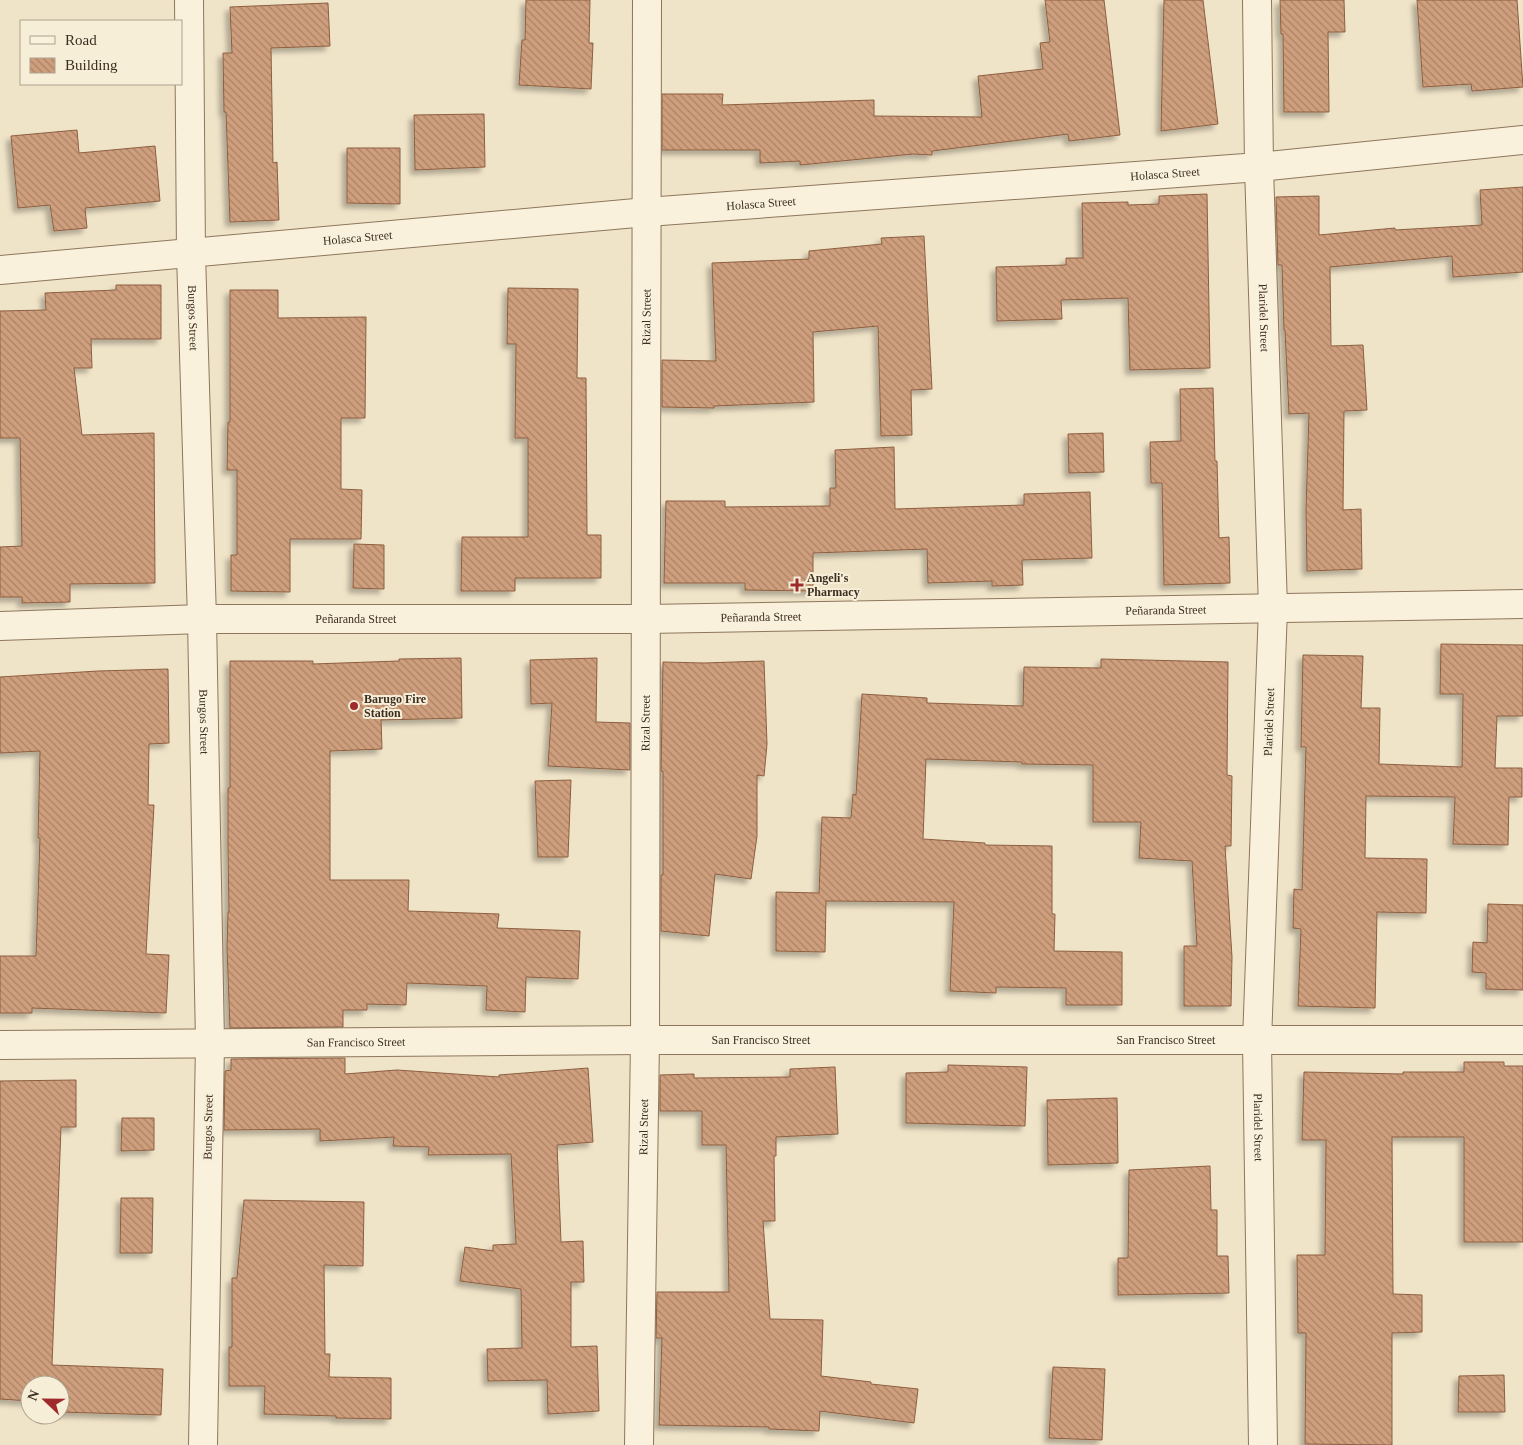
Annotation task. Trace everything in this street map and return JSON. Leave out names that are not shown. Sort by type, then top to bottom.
[{"type":"street","name":"Burgos Street","points":[[189,0],[191,254],[202,619],[210,1043],[203,1445]]},
{"type":"street","name":"Rizal Street","points":[[639,1445],[645,1040],[647,0]]},
{"type":"street","name":"Plaridel Street","points":[[1257,0],[1259,167],[1273,608],[1257,1041],[1263,1445]]},
{"type":"street","name":"Holasca Street","points":[[0,270],[647,212],[1259,167],[1523,140]]},
{"type":"street","name":"Peñaranda Street","points":[[0,626],[202,619],[646,619],[1523,604]]},
{"type":"street","name":"San Francisco Street","points":[[0,1045],[645,1040],[1523,1040]]},
{"type":"building","points":[[526,0],[590,0],[589,43],[593,43],[591,89],[519,85],[522,40],[525,40]]},
{"type":"building","points":[[1045,0],[1104,0],[1120,135],[1069,141],[1068,134],[932,151],[932,155],[913,154],[800,165],[800,161],[760,163],[760,150],[662,150],[662,94],[723,94],[722,105],[874,100],[874,116],[982,117],[978,76],[1043,69],[1040,43],[1050,42]]},
{"type":"building","points":[[1164,0],[1203,0],[1218,124],[1161,131]]},
{"type":"building","points":[[1280,0],[1344,0],[1345,32],[1328,32],[1329,112],[1284,112],[1283,34],[1281,34]]},
{"type":"building","points":[[1417,0],[1517,0],[1523,87],[1472,91],[1471,84],[1423,87]]},
{"type":"building","points":[[328,3],[330,46],[271,48],[273,163],[277,162],[279,220],[230,222],[223,53],[232,53],[230,7]]},
{"type":"building","points":[[484,114],[485,167],[415,170],[414,115]]},
{"type":"building","points":[[77,130],[79,153],[155,146],[160,201],[85,208],[87,228],[54,231],[50,205],[18,208],[11,136]]},
{"type":"building","points":[[347,148],[400,148],[400,204],[347,203]]},
{"type":"building","points":[[1523,187],[1523,272],[1453,277],[1452,256],[1330,267],[1331,346],[1363,345],[1367,410],[1344,411],[1343,510],[1361,509],[1362,569],[1307,571],[1306,510],[1309,413],[1289,414],[1282,265],[1278,265],[1276,197],[1319,196],[1319,235],[1395,228],[1395,230],[1482,225],[1480,190]]},
{"type":"building","points":[[1207,194],[1210,368],[1130,370],[1128,298],[1061,300],[1062,319],[997,321],[996,267],[1066,265],[1066,258],[1083,258],[1082,203],[1128,202],[1128,205],[1159,204],[1159,196]]},
{"type":"building","points":[[924,236],[932,389],[911,390],[912,435],[881,436],[878,326],[813,332],[814,402],[714,406],[714,408],[662,407],[662,360],[716,361],[712,263],[809,259],[809,251],[882,244],[881,238]]},
{"type":"building","points":[[116,285],[161,285],[161,339],[91,339],[92,368],[74,368],[82,435],[154,433],[155,583],[70,584],[70,602],[22,603],[22,597],[0,597],[0,547],[22,546],[20,438],[0,438],[0,311],[46,310],[45,293],[116,290]]},
{"type":"building","points":[[508,288],[578,289],[577,378],[586,378],[587,535],[601,535],[601,578],[515,578],[515,591],[461,591],[462,537],[528,537],[528,438],[515,438],[516,344],[507,344]]},
{"type":"building","points":[[230,290],[278,290],[278,318],[366,317],[365,418],[341,418],[341,489],[362,490],[361,539],[290,539],[290,592],[231,591],[231,555],[237,555],[237,470],[227,470],[228,422],[230,422]]},
{"type":"building","points":[[1213,388],[1219,538],[1229,537],[1230,583],[1164,585],[1162,483],[1151,483],[1150,442],[1181,441],[1180,389]]},
{"type":"building","points":[[1103,433],[1104,472],[1069,473],[1068,434]]},
{"type":"building","points":[[894,447],[895,509],[1024,505],[1024,494],[1090,492],[1092,558],[1022,560],[1023,585],[992,586],[992,581],[928,583],[927,549],[813,553],[813,591],[745,590],[745,583],[664,583],[666,501],[725,501],[725,507],[830,506],[830,488],[836,488],[835,450]]},
{"type":"building","points":[[354,544],[384,545],[384,589],[353,588]]},
{"type":"building","points":[[1441,644],[1523,645],[1523,716],[1497,716],[1495,768],[1522,768],[1522,797],[1509,797],[1508,845],[1453,844],[1455,797],[1366,796],[1365,858],[1427,859],[1426,913],[1377,912],[1375,1008],[1298,1006],[1301,929],[1293,928],[1294,889],[1302,890],[1306,747],[1301,747],[1303,655],[1363,656],[1361,708],[1380,708],[1379,764],[1462,767],[1463,694],[1440,694]]},
{"type":"building","points":[[461,658],[462,718],[381,720],[382,749],[330,751],[330,880],[409,880],[408,911],[499,914],[497,928],[580,931],[578,979],[526,977],[525,1012],[486,1010],[487,986],[407,983],[406,1005],[367,1004],[367,1010],[343,1010],[343,1027],[230,1028],[227,947],[229,912],[230,661],[313,661],[313,664],[399,661],[399,659]]},
{"type":"building","points":[[597,658],[596,722],[630,723],[630,770],[548,766],[552,703],[531,704],[530,660]]},
{"type":"building","points":[[1101,659],[1228,662],[1227,775],[1232,776],[1231,846],[1225,846],[1232,957],[1231,1006],[1184,1006],[1184,946],[1197,946],[1192,861],[1139,858],[1141,822],[1093,822],[1093,765],[1022,764],[1022,762],[926,759],[923,839],[985,843],[985,845],[1052,846],[1052,914],[1055,914],[1054,951],[1122,952],[1122,1005],[1066,1005],[1066,988],[996,987],[996,993],[950,991],[954,902],[826,901],[825,952],[776,951],[776,892],[819,893],[822,817],[851,818],[853,794],[856,795],[862,694],[927,698],[927,703],[1023,706],[1024,667],[1101,668]]},
{"type":"building","points":[[764,661],[767,744],[764,776],[757,775],[757,836],[751,879],[715,874],[709,936],[661,931],[661,875],[663,875],[663,771],[661,771],[663,662]]},
{"type":"building","points":[[168,669],[169,743],[149,744],[148,805],[154,805],[146,954],[169,955],[166,1013],[32,1008],[32,1013],[0,1013],[0,956],[36,956],[40,838],[38,838],[40,751],[0,753],[0,677]]},
{"type":"building","points":[[571,780],[568,857],[538,857],[535,781]]},
{"type":"building","points":[[1488,904],[1523,905],[1523,990],[1486,989],[1486,973],[1472,972],[1473,942],[1487,943]]},
{"type":"building","points":[[345,1058],[345,1074],[397,1070],[499,1077],[499,1075],[588,1068],[593,1142],[557,1145],[561,1242],[583,1241],[584,1282],[571,1282],[571,1347],[597,1346],[599,1411],[548,1414],[547,1380],[488,1381],[487,1349],[522,1348],[521,1289],[460,1281],[465,1247],[493,1251],[493,1245],[516,1244],[511,1154],[428,1155],[429,1147],[393,1146],[394,1137],[320,1141],[320,1129],[224,1130],[225,1071],[231,1070],[231,1059]]},
{"type":"building","points":[[1464,1062],[1504,1062],[1504,1066],[1523,1066],[1523,1242],[1464,1242],[1464,1137],[1392,1137],[1393,1294],[1422,1295],[1422,1332],[1392,1333],[1392,1445],[1305,1444],[1306,1333],[1298,1333],[1297,1255],[1325,1255],[1326,1140],[1302,1140],[1304,1072],[1403,1074],[1403,1072],[1464,1072]]},
{"type":"building","points":[[948,1065],[1027,1067],[1025,1126],[906,1123],[906,1073],[948,1072]]},
{"type":"building","points":[[835,1067],[838,1134],[776,1137],[776,1156],[774,1156],[775,1221],[763,1221],[770,1319],[823,1320],[821,1376],[918,1389],[914,1423],[820,1411],[819,1431],[769,1429],[769,1427],[659,1425],[662,1338],[656,1338],[657,1292],[729,1292],[726,1145],[702,1145],[702,1111],[660,1111],[660,1075],[694,1074],[694,1078],[790,1077],[790,1069]]},
{"type":"building","points":[[76,1080],[76,1127],[61,1127],[52,1365],[163,1369],[161,1415],[70,1412],[70,1375],[20,1375],[20,1400],[0,1399],[0,1081]]},
{"type":"building","points":[[1117,1098],[1118,1163],[1048,1165],[1047,1100]]},
{"type":"building","points":[[122,1118],[154,1118],[154,1150],[121,1151]]},
{"type":"building","points":[[1210,1166],[1211,1210],[1217,1210],[1217,1256],[1228,1256],[1229,1293],[1118,1295],[1118,1258],[1128,1258],[1129,1170]]},
{"type":"building","points":[[121,1198],[153,1198],[152,1253],[120,1253]]},
{"type":"building","points":[[244,1200],[364,1202],[363,1266],[324,1265],[325,1354],[330,1354],[329,1377],[391,1378],[391,1419],[264,1414],[265,1386],[229,1386],[229,1347],[232,1347],[232,1278],[237,1278]]},
{"type":"building","points":[[1053,1367],[1105,1369],[1102,1440],[1049,1438]]},
{"type":"building","points":[[1504,1375],[1505,1412],[1458,1412],[1459,1376]]},
{"type":"place","name":"Angeli's Pharmacy","points":[[797,585]]},
{"type":"place","name":"Barugo Fire Station","points":[[354,706]]}]
